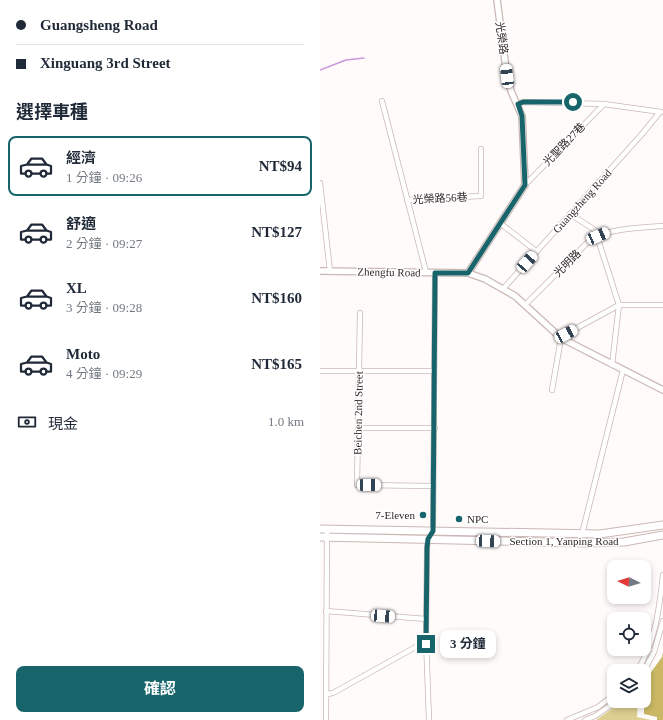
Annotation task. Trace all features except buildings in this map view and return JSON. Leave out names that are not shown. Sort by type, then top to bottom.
[{"type":"main road","name":"Section 1, Yanping Road","points":[[324,529],[600,534],[663,526]]},
{"type":"main road","points":[[488,532],[488,541]]},
{"type":"main road","points":[[542,533],[542,543]]},
{"type":"main road","name":"Section 1, Yanping Road","points":[[323,537],[542,543],[624,542],[663,535]]},
{"type":"street","name":"光榮路","points":[[497,0],[507,76],[511,91],[522,116],[525,185]]},
{"type":"street","name":"光榮路56巷","points":[[382,100],[407,200],[481,196],[480,149]]},
{"type":"street","points":[[518,104],[523,102],[604,104],[662,112]]},
{"type":"street","name":"光聖路27巷","points":[[525,185],[604,104]]},
{"type":"street","name":"Guangzheng Road","points":[[503,288],[662,112]]},
{"type":"street","points":[[320,182],[330,271]]},
{"type":"street","points":[[468,273],[525,185]]},
{"type":"street","points":[[407,200],[426,272]]},
{"type":"street","points":[[570,214],[595,230],[619,305],[612,365]]},
{"type":"street","points":[[500,223],[536,251]]},
{"type":"street","name":"光明路","points":[[525,305],[592,238],[607,232],[627,228],[663,226]]},
{"type":"street","name":"Zhengfu Road","points":[[320,270],[468,273],[503,288],[525,305],[561,338],[663,390]]},
{"type":"street","points":[[428,720],[426,619],[428,539],[433,531],[435,428],[435,273]]},
{"type":"street","points":[[552,390],[561,338],[619,305],[663,305]]},
{"type":"street","name":"Beichen 2nd Street","points":[[360,313],[357,485],[434,486]]},
{"type":"street","points":[[582,534],[623,370]]},
{"type":"street","points":[[320,371],[434,371]]},
{"type":"street","points":[[358,428],[435,428]]},
{"type":"street","points":[[324,529],[327,694],[326,720]]},
{"type":"street","points":[[641,664],[653,639],[663,575]]},
{"type":"street","points":[[326,611],[426,619]]},
{"type":"street","points":[[648,664],[654,652],[663,621]]},
{"type":"street","points":[[327,694],[333,693],[421,644],[426,644]]},
{"type":"street","points":[[567,720],[598,707],[607,700]]},
{"type":"street","points":[[586,720],[607,708]]},
{"type":"shaded area","points":[[663,653],[663,720],[657,720],[657,717],[644,714],[644,708],[651,708],[651,672],[662,657]]},
{"type":"shaded area","points":[[613,708],[638,708],[637,717],[651,720],[596,720]]},
{"type":"waterway","points":[[320,70],[346,60],[364,58]]},
{"type":"place","name":"7-Eleven","points":[[423,515]]},
{"type":"place","name":"NPC","points":[[459,519]]},
{"type":"route","points":[[426,644],[427,548],[428,539],[433,531],[435,428],[435,273],[468,273],[525,185],[522,116],[518,104],[523,102],[573,102]]}]
